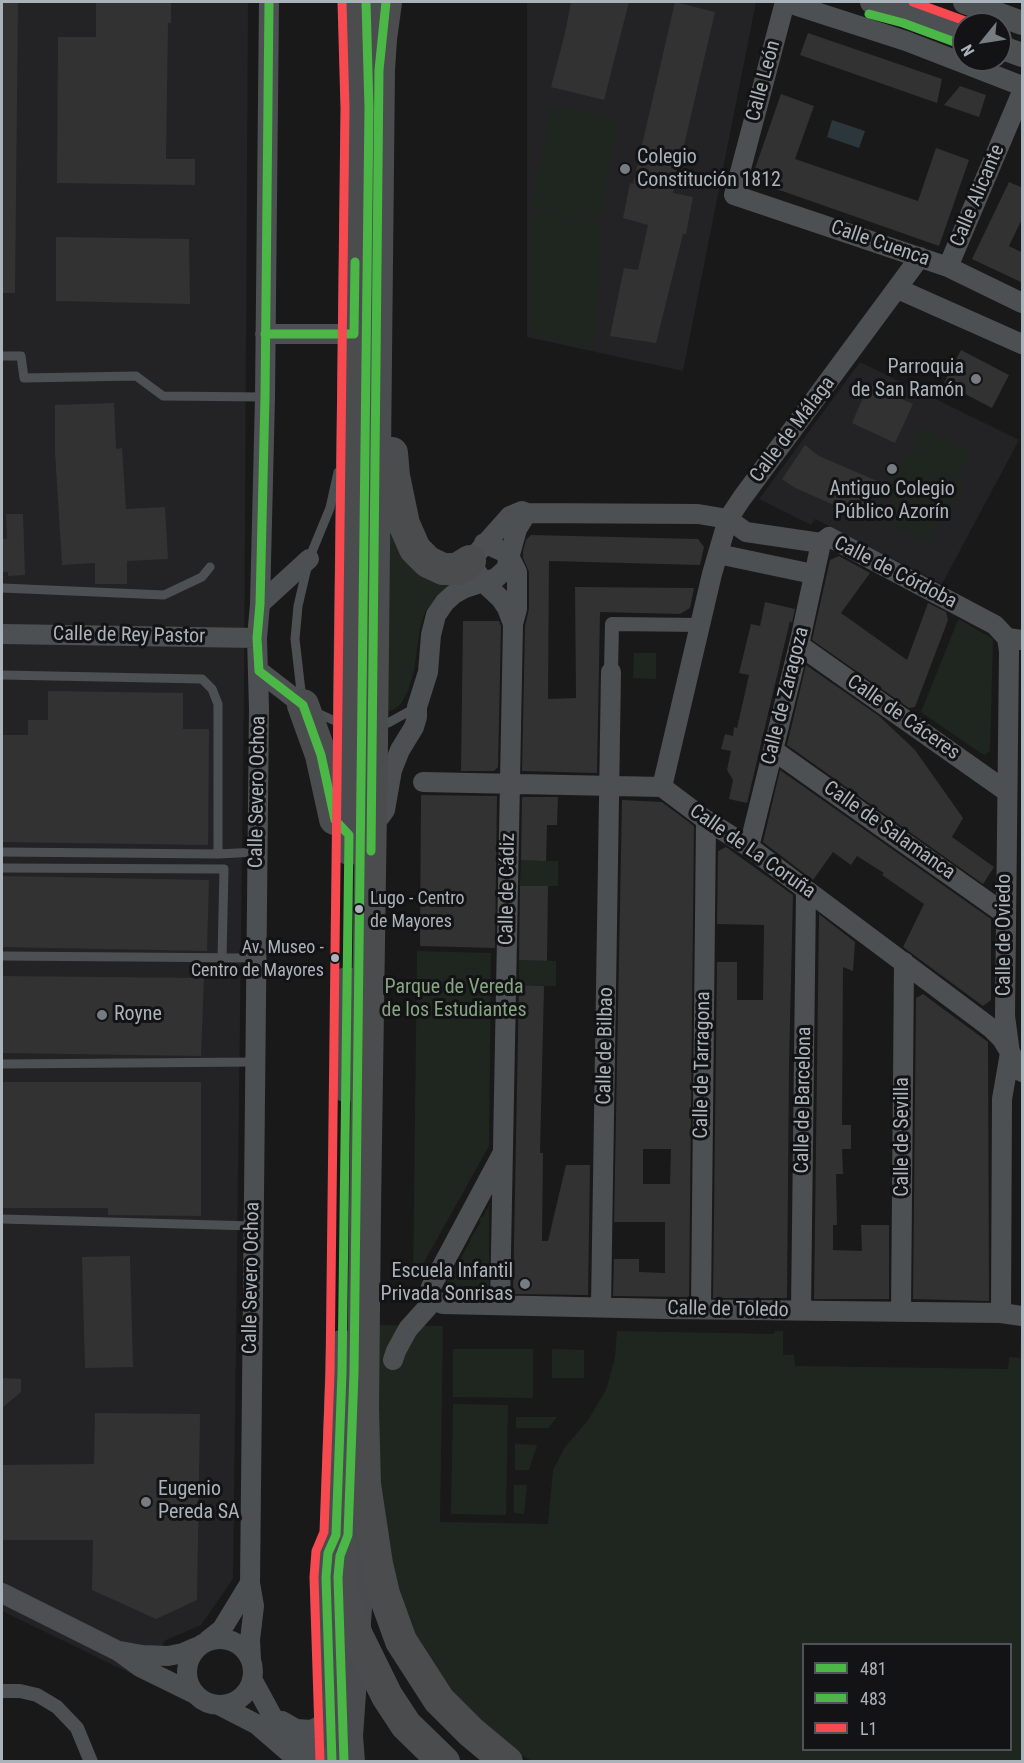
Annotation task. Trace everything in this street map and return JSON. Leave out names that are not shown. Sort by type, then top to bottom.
[{"type":"highway","points":[[354,2],[357,98],[354,340],[361,725],[365,1484],[377,1564],[384,1594],[401,1641],[439,1700],[471,1732],[507,1761]]},
{"type":"highway","points":[[361,725],[376,413],[379,70],[386,2]]},
{"type":"highway","points":[[376,413],[391,429],[392,459],[398,496],[407,533],[415,549],[428,562],[443,568],[457,569],[479,563]]},
{"type":"highway","points":[[303,705],[321,755],[335,820],[360,831]]},
{"type":"highway","points":[[360,831],[336,1535],[340,1548],[339,1559],[344,1597],[371,1668],[396,1711],[411,1731],[444,1761]]},
{"type":"main road","points":[[337,1761],[348,1736],[357,1635],[365,1484]]},
{"type":"main road","points":[[336,1535],[326,1566],[331,1715],[337,1761]]},
{"type":"street","name":"Calle Severo Ochoa","points":[[251,1659],[250,1640],[254,1606],[250,1583],[259,671],[257,638],[260,604],[265,397],[269,2]]},
{"type":"street","points":[[785,2],[906,41],[1023,86]]},
{"type":"street","name":"Calle León","points":[[734,195],[785,2]]},
{"type":"street","points":[[872,2],[952,29]]},
{"type":"street","points":[[965,2],[1023,23]]},
{"type":"street","name":"Calle Alicante","points":[[948,267],[1023,92]]},
{"type":"street","name":"Calle Cuenca","points":[[734,195],[948,267],[1023,303]]},
{"type":"street","name":"Calle de Málaga","points":[[662,787],[728,519],[920,257]]},
{"type":"street","points":[[898,289],[1023,344]]},
{"type":"street","points":[[266,334],[354,340]]},
{"type":"street","points":[[360,831],[385,810],[392,771],[417,717],[417,707],[427,680],[433,624],[440,609],[449,598],[472,586],[479,563],[510,516],[522,511],[527,513],[698,514],[728,519]]},
{"type":"street","points":[[479,563],[496,578],[506,569],[517,529],[527,513]]},
{"type":"street","name":"Calle de Córdoba","points":[[728,519],[746,532],[821,543],[829,537],[995,625],[1015,639]]},
{"type":"street","name":"Calle de Zaragoza","points":[[749,847],[799,645],[821,543]]},
{"type":"street","points":[[479,563],[502,551],[510,558]]},
{"type":"street","name":"Calle de Córdoba","points":[[718,554],[813,574]]},
{"type":"street","name":"Calle de Cádiz","points":[[500,1304],[513,624],[517,609],[517,572],[510,558]]},
{"type":"street","points":[[260,604],[302,568],[309,559]]},
{"type":"street","name":"Calle de Cádiz","points":[[479,563],[507,608],[513,624]]},
{"type":"street","points":[[611,672],[612,624],[701,625]]},
{"type":"street","name":"Calle de Rey Pastor","points":[[2,634],[257,638]]},
{"type":"street","name":"Calle de Oviedo","points":[[1001,1313],[1002,1099],[1016,1051],[1005,1023],[1009,651],[1015,639]]},
{"type":"street","name":"Calle de Cáceres","points":[[799,645],[1006,791]]},
{"type":"street","points":[[259,671],[303,705]]},
{"type":"street","name":"Calle de Bilbao","points":[[601,1307],[611,672]]},
{"type":"street","name":"Calle de Salamanca","points":[[773,750],[1005,914]]},
{"type":"street","points":[[423,782],[662,787]]},
{"type":"street","name":"Calle de La Coruña","points":[[662,787],[706,820],[749,847],[992,1028],[1016,1051],[1023,1072]]},
{"type":"street","name":"Calle de Tarragona","points":[[701,1310],[706,820]]},
{"type":"street","name":"Calle de Barcelona","points":[[801,1310],[807,890]]},
{"type":"street","name":"Calle de Sevilla","points":[[901,1312],[904,962]]},
{"type":"street","name":"Calle de Cádiz","points":[[434,1300],[431,1296],[431,1287],[502,1155]]},
{"type":"street","points":[[393,1360],[408,1329],[434,1300]]},
{"type":"street","name":"Calle de Toledo","points":[[434,1300],[443,1304],[701,1310],[1001,1313],[1023,1316]]},
{"type":"street","points":[[195,1694],[187,1678],[190,1656],[222,1629],[250,1583]]},
{"type":"street","points":[[2,1593],[118,1651],[140,1667],[195,1694],[208,1703],[219,1705],[256,1724],[300,1761]]},
{"type":"street","points":[[118,1651],[168,1656],[183,1653],[218,1638],[228,1639],[238,1644],[246,1650],[251,1659],[252,1679],[248,1690],[240,1698],[219,1705]]},
{"type":"street","points":[[252,1679],[276,1723],[285,1732],[315,1752],[337,1761]]},
{"type":"street","points":[[2,1691],[20,1691],[37,1695],[57,1707],[76,1728],[92,1761]]},
{"type":"street","points":[[270,1711],[286,1724],[304,1730],[320,1727],[331,1715]]},
{"type":"lane","points":[[354,340],[340,376],[338,479],[330,508],[309,559],[295,625],[296,659],[303,705],[335,722],[361,725],[388,723],[417,707]]},
{"type":"lane","points":[[2,356],[21,356],[24,378],[136,376],[163,396],[265,397]]},
{"type":"lane","points":[[2,588],[164,595],[202,577],[210,567]]},
{"type":"lane","points":[[2,675],[202,679],[212,688],[218,704],[218,854]]},
{"type":"lane","points":[[2,852],[218,854],[257,852]]},
{"type":"lane","points":[[2,868],[224,869],[222,958]]},
{"type":"lane","points":[[2,956],[256,958]]},
{"type":"lane","points":[[2,1064],[255,1062]]},
{"type":"lane","points":[[2,1219],[253,1226]]},
{"type":"shaded area","points":[[2,2],[248,2],[244,693],[233,1579],[201,1625],[166,1640],[138,1677],[2,1611]]},
{"type":"shaded area","name":"Colegio Constitución 1812","points":[[527,2],[756,2],[683,371],[527,337]]},
{"type":"shaded area","points":[[832,120],[865,131],[859,148],[827,137]]},
{"type":"shaded area","name":"Antiguo Colegio Público Azorín","points":[[860,362],[1019,440],[942,584],[815,519],[811,525],[759,499]]},
{"type":"green space","points":[[551,106],[619,118],[599,219],[531,207]]},
{"type":"green space","points":[[531,210],[601,222],[595,348],[531,333]]},
{"type":"green space","points":[[924,428],[971,450],[958,479],[965,482],[950,516],[943,513],[930,543],[882,521],[895,492],[889,489],[905,456],[910,458]]},
{"type":"green space","points":[[389,519],[454,582],[436,598],[425,612],[408,691],[400,705],[388,711]]},
{"type":"green space","points":[[958,620],[993,639],[990,751],[985,755],[921,712]]},
{"type":"green space","points":[[634,653],[656,653],[656,679],[633,678]]},
{"type":"green space","points":[[521,860],[558,861],[558,886],[520,886]]},
{"type":"green space","name":"Parque de Vereda de los Estudiantes","points":[[417,951],[491,953],[489,1146],[413,1282]]},
{"type":"green space","points":[[519,960],[556,961],[556,986],[519,985]]},
{"type":"green space","points":[[489,1205],[489,1286],[486,1289],[460,1287],[465,1298],[460,1298],[455,1287],[444,1287]]},
{"type":"green space","points":[[377,1325],[443,1326],[440,1522],[548,1524],[553,1470],[565,1447],[588,1420],[606,1390],[615,1358],[617,1331],[774,1334],[775,1331],[783,1331],[783,1355],[794,1355],[795,1366],[1008,1369],[1009,1357],[1020,1358],[1022,1334],[1022,1761],[534,1762],[502,1745],[446,1691],[397,1605],[385,1535],[378,1455]]},
{"type":"green space","points":[[453,1349],[533,1349],[533,1398],[453,1397]]},
{"type":"green space","points":[[552,1349],[584,1350],[584,1378],[552,1378]]},
{"type":"green space","points":[[453,1404],[508,1405],[506,1515],[451,1514]]},
{"type":"green space","points":[[516,1417],[557,1417],[548,1428],[516,1428]]},
{"type":"green space","points":[[515,1444],[537,1445],[529,1470],[515,1470]]},
{"type":"green space","points":[[514,1485],[527,1485],[524,1514],[514,1513]]},
{"type":"building","points":[[2,2],[18,2],[15,293],[2,293]]},
{"type":"building","points":[[96,2],[171,2],[171,23],[168,23],[166,159],[195,159],[195,185],[57,183],[58,37],[96,37]]},
{"type":"building","points":[[571,2],[629,2],[604,100],[551,87]]},
{"type":"building","points":[[675,2],[715,12],[673,193],[693,197],[686,234],[683,234],[656,343],[610,336],[624,268],[638,270],[648,225],[623,218]]},
{"type":"building","points":[[808,33],[942,79],[937,103],[800,55]]},
{"type":"building","points":[[960,86],[986,95],[979,117],[944,105]]},
{"type":"building","points":[[781,94],[814,106],[795,159],[918,201],[936,148],[969,160],[939,246],[751,180]]},
{"type":"building","points":[[1009,182],[1023,188],[1023,217],[1009,246],[1023,253],[1023,283],[972,259]]},
{"type":"building","points":[[56,237],[189,239],[190,304],[56,301]]},
{"type":"building","name":"Parroquia de San Ramón","points":[[961,350],[1009,375],[992,408],[944,383]]},
{"type":"building","points":[[869,384],[913,404],[895,443],[852,423]]},
{"type":"building","points":[[114,403],[116,449],[122,448],[126,509],[165,507],[168,559],[127,561],[127,584],[95,584],[95,563],[62,565],[55,452],[55,405]]},
{"type":"building","points":[[805,445],[819,456],[877,481],[862,517],[795,488],[782,479]]},
{"type":"building","points":[[6,514],[23,514],[25,575],[8,576],[8,572],[2,572],[2,539],[7,539]]},
{"type":"building","points":[[531,535],[698,539],[704,547],[700,565],[549,561],[548,699],[576,698],[575,587],[694,588],[690,608],[680,614],[600,612],[597,773],[522,771],[525,626],[529,609],[529,572],[523,558],[523,551],[526,540]]},
{"type":"building","points":[[839,556],[870,573],[841,613],[907,660],[928,603],[946,612],[948,620],[915,707],[909,708],[812,640],[830,560]]},
{"type":"building","points":[[765,602],[795,609],[792,623],[790,621],[747,803],[729,799],[733,780],[727,770],[731,751],[721,749],[725,734],[733,736],[734,727],[737,728],[749,675],[739,673],[751,624],[760,626]]},
{"type":"building","points":[[463,621],[499,621],[501,626],[498,767],[494,771],[461,771]]},
{"type":"building","points":[[806,665],[879,716],[915,750],[963,818],[952,837],[994,867],[983,884],[787,745]]},
{"type":"building","points":[[48,691],[183,693],[183,729],[209,729],[208,845],[2,842],[2,735],[28,735],[28,720],[48,720]]},
{"type":"building","points":[[780,770],[991,919],[991,1000],[983,1006],[903,947],[924,904],[882,875],[884,873],[857,856],[851,865],[833,852],[813,880],[763,842]]},
{"type":"building","points":[[421,795],[497,796],[495,948],[420,946]]},
{"type":"building","points":[[522,797],[558,797],[557,825],[547,825],[546,861],[521,860]]},
{"type":"building","points":[[622,800],[662,802],[694,826],[689,1297],[613,1296],[614,1259],[639,1259],[639,1272],[665,1273],[665,1222],[614,1222]],"holes":[[[643,1149],[671,1149],[670,1184],[643,1184]]]},
{"type":"building","points":[[726,847],[793,895],[787,1298],[713,1298],[717,962],[737,962],[737,1000],[763,1000],[764,925],[717,924],[718,851]]},
{"type":"building","points":[[2,876],[209,880],[207,951],[2,947]]},
{"type":"building","points":[[520,886],[548,886],[547,961],[519,960]]},
{"type":"building","points":[[819,914],[855,942],[853,971],[843,967],[842,1125],[851,1125],[851,1149],[842,1149],[843,1174],[836,1174],[837,1225],[833,1225],[833,1250],[862,1251],[861,1225],[889,1225],[889,1299],[814,1299]]},
{"type":"building","name":"Royne","points":[[2,976],[204,978],[201,1056],[2,1053]]},
{"type":"building","points":[[519,985],[544,986],[540,1153],[543,1153],[542,1241],[548,1241],[566,1165],[590,1165],[588,1295],[513,1294]]},
{"type":"building","points":[[923,994],[988,1042],[989,1301],[913,1299],[916,998]]},
{"type":"building","points":[[2,1082],[201,1082],[201,1216],[108,1215],[108,1208],[2,1208]]},
{"type":"building","points":[[130,1256],[133,1367],[85,1368],[82,1257]]},
{"type":"building","points":[[2,1378],[21,1379],[21,1392],[2,1408]]},
{"type":"building","name":"Eugenio Pereda SA","points":[[95,1413],[200,1414],[197,1600],[156,1619],[92,1590],[93,1540],[2,1540],[2,1465],[94,1464]]},
{"type":"transit line","name":"481","points":[[269,2],[265,397],[260,604],[257,638],[259,671],[303,705],[321,755],[335,820],[349,835],[342,1373],[336,1535],[328,1553],[326,1577],[332,1762]]},
{"type":"transit line","name":"L1","points":[[320,1762],[314,1577],[316,1551],[324,1532],[330,1373],[345,108],[342,2]]},
{"type":"transit line","name":"483","points":[[344,1762],[338,1577],[340,1556],[348,1535],[354,1373],[369,108],[366,2]]},
{"type":"transit line","name":"481","points":[[371,851],[379,70],[386,2]]},
{"type":"transit line","name":"L1","points":[[913,2],[952,16]]},
{"type":"transit line","name":"483","points":[[869,14],[903,23],[952,41]]},
{"type":"transit line","name":"481","points":[[265,334],[354,334],[355,262]]},
{"type":"place","name":"Colegio Constitución 1812","points":[[625,169]]},
{"type":"place","name":"Parroquia de San Ramón","points":[[976,379]]},
{"type":"place","name":"Antiguo Colegio Público Azorín","points":[[892,469]]},
{"type":"place","name":"Lugo - Centro de Mayores","points":[[359,909]]},
{"type":"place","name":"Av. Museo - Centro de Mayores","points":[[335,958]]},
{"type":"place","name":"Royne","points":[[102,1015]]},
{"type":"place","name":"Escuela Infantil Privada Sonrisas","points":[[525,1284]]},
{"type":"place","name":"Eugenio Pereda SA","points":[[146,1502]]}]
